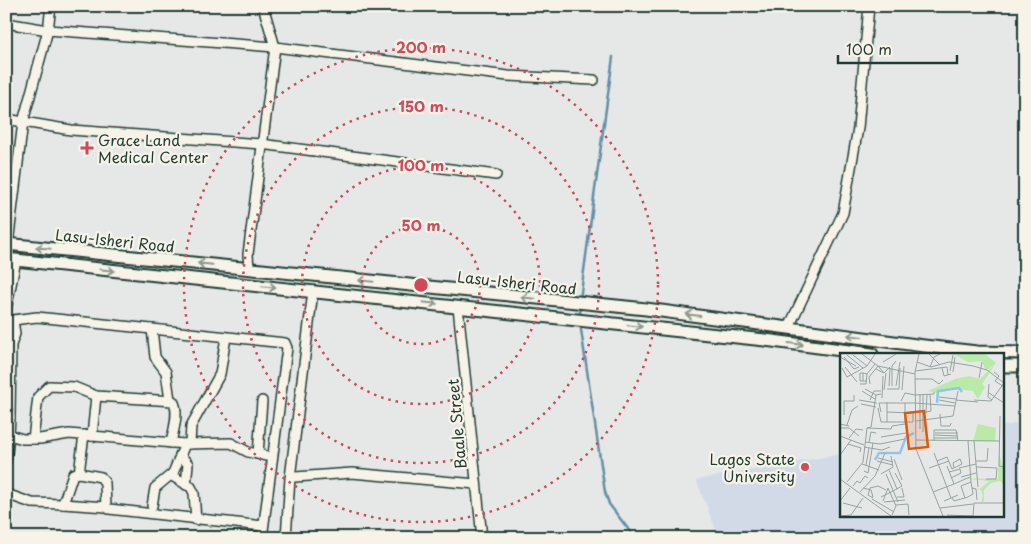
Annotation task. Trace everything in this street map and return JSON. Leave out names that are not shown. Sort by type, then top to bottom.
[{"type":"main road","name":"Lasu-Isheri Road","points":[[7,244],[576,304],[646,309],[977,352],[1025,353]]},
{"type":"main road","name":"Lasu-Isheri Road","points":[[11,259],[863,353]]},
{"type":"main road","points":[[1004,366],[1025,366]]},
{"type":"street","points":[[7,244],[23,122],[48,30],[52,6]]},
{"type":"street","points":[[249,269],[248,254],[275,47],[263,6]]},
{"type":"street","points":[[789,327],[843,213],[851,179],[858,128],[869,6]]},
{"type":"street","points":[[6,23],[48,30],[275,47],[508,76],[594,80]]},
{"type":"street","points":[[6,119],[71,130],[261,144],[496,174]]},
{"type":"street","points":[[6,310],[11,259]]},
{"type":"street","points":[[291,538],[295,478],[316,292]]},
{"type":"street","points":[[286,538],[290,478],[316,292]]},
{"type":"street","name":"Baale Street","points":[[458,307],[482,538]]},
{"type":"street","points":[[6,315],[286,343],[287,348],[271,456],[262,538]]},
{"type":"street","points":[[6,460],[9,435],[11,345],[15,334],[13,320],[35,317]]},
{"type":"street","points":[[6,328],[6,364]]},
{"type":"street","points":[[152,329],[155,357],[166,372],[170,400],[176,406],[171,443]]},
{"type":"street","points":[[152,506],[155,488],[174,473],[180,455],[188,444],[192,426],[220,374],[226,337]]},
{"type":"street","points":[[33,439],[38,397],[49,386],[74,387],[96,396],[170,400]]},
{"type":"street","points":[[79,473],[96,396]]},
{"type":"street","points":[[258,454],[262,401]]},
{"type":"street","points":[[9,435],[33,439],[69,434],[188,444],[231,443],[248,452],[271,456]]},
{"type":"street","points":[[180,455],[188,464],[186,485]]},
{"type":"street","points":[[63,504],[73,474],[79,473],[101,477],[105,483],[106,506]]},
{"type":"street","points":[[174,473],[178,480],[194,493],[196,520]]},
{"type":"street","points":[[295,478],[352,474],[476,484]]},
{"type":"street","points":[[6,494],[32,503],[106,506],[114,511],[263,526]]},
{"type":"shaded area","name":"Lagos State University","points":[[1025,422],[1025,538],[715,538],[719,537],[696,480],[840,454],[840,516],[1004,516],[1004,426]]},
{"type":"waterway","points":[[580,300],[613,57]]},
{"type":"waterway","points":[[580,305],[580,317]]},
{"type":"waterway","points":[[580,323],[605,492],[609,504],[635,538]]},
{"type":"place","name":"Grace Land Medical Center","points":[[87,148]]},
{"type":"place","name":"Lagos State University","points":[[805,467]]}]
